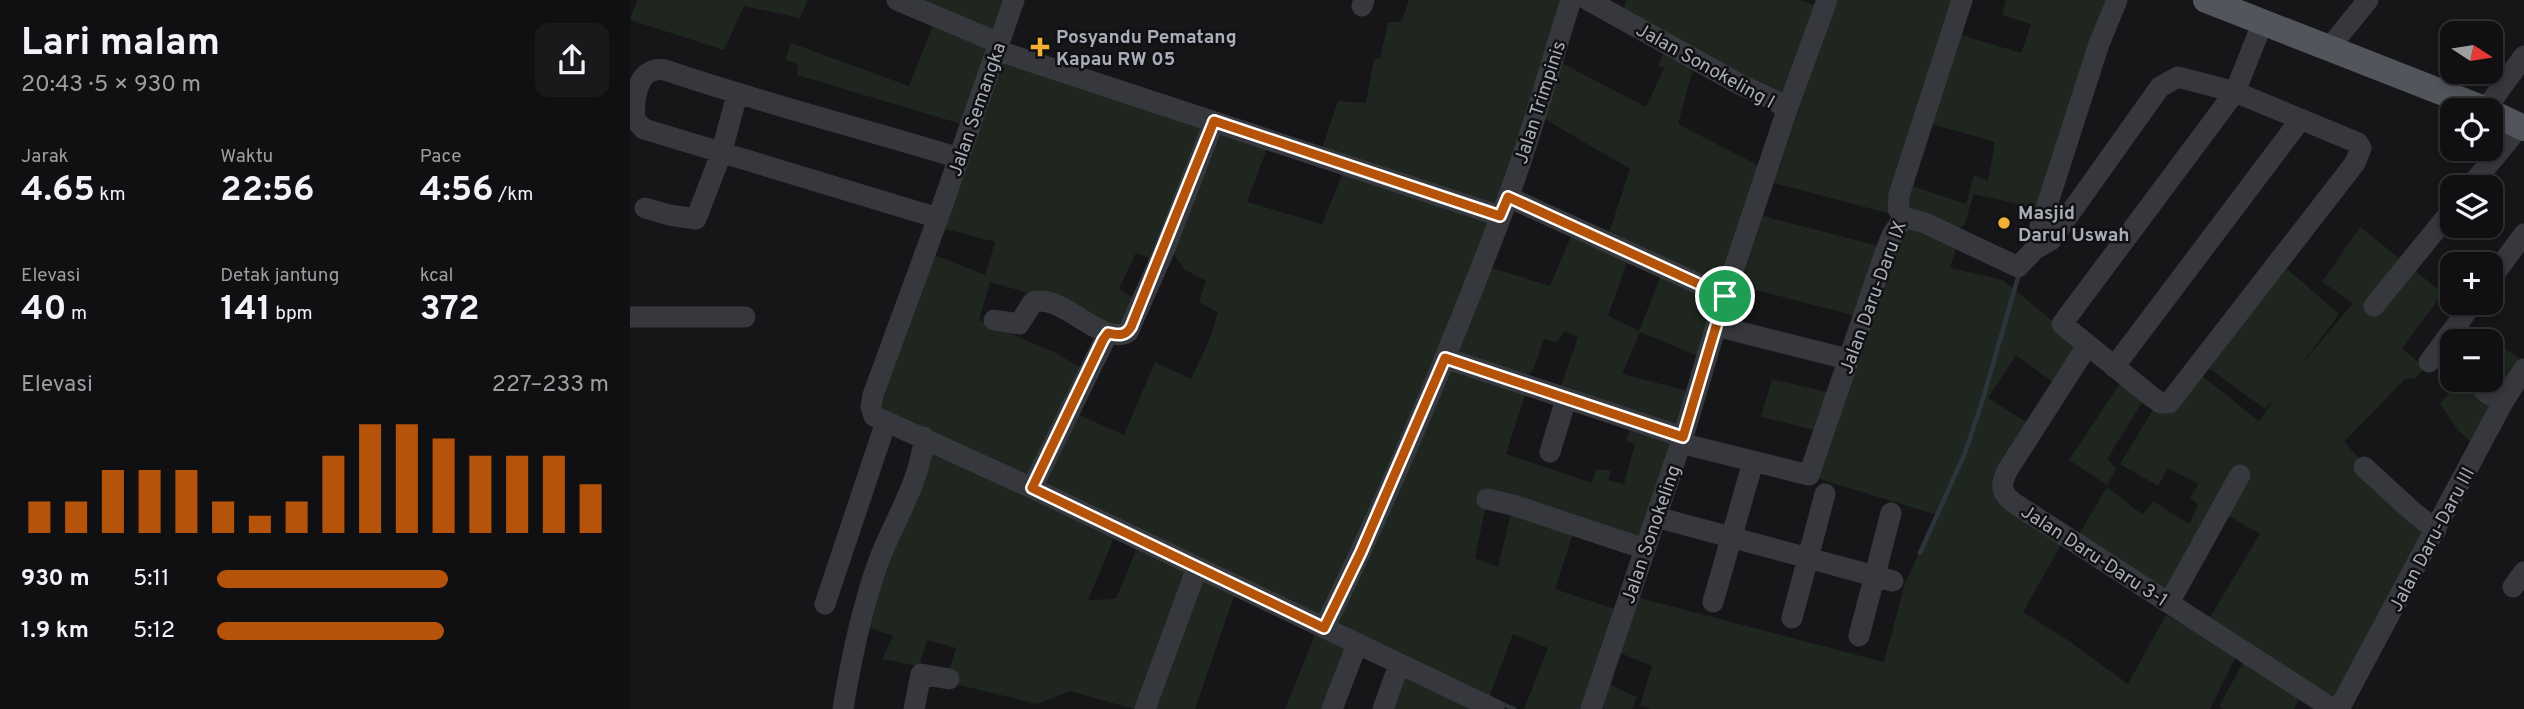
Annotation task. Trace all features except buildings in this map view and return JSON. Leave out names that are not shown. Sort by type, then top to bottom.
[{"type":"main road","points":[[2206,0],[2454,98]]},
{"type":"main road","points":[[2503,118],[2522,127]]},
{"type":"street","points":[[897,0],[997,46],[1214,121],[1504,206],[1725,296]]},
{"type":"street","name":"Jalan Semangka","points":[[886,422],[874,416],[871,403],[1014,0]]},
{"type":"street","name":"Jalan Trimpinis","points":[[1324,628],[1361,552],[1445,358],[1537,114],[1571,0]]},
{"type":"street","name":"Jalan Sonokeling I","points":[[1588,0],[1787,110]]},
{"type":"street","name":"Jalan Sonokeling","points":[[1591,709],[1682,440],[1725,296],[1827,0]]},
{"type":"street","name":"Jalan Daru-Daru IX","points":[[1682,440],[1809,475],[1884,256],[1892,235],[1905,217],[1898,209],[1899,195],[1962,0]]},
{"type":"street","points":[[2035,249],[2099,44],[2117,0]]},
{"type":"street","points":[[2329,48],[2368,0]]},
{"type":"street","points":[[1905,217],[1970,243],[2018,267],[2035,249],[2051,240],[2164,82],[2178,77],[2235,92],[2358,143],[2361,148],[2354,163],[2172,401],[2161,402],[2062,324],[2235,92],[2262,23]]},
{"type":"street","points":[[2496,98],[2524,56]]},
{"type":"street","points":[[938,218],[640,128],[635,114],[638,90],[647,72],[659,69],[737,95],[848,124],[959,158]]},
{"type":"street","points":[[645,208],[696,219],[721,154],[737,95]]},
{"type":"street","points":[[2114,367],[2301,119]]},
{"type":"street","points":[[994,320],[1019,324],[1033,302],[1039,300],[1049,302],[1108,333],[1121,336],[1128,332],[1214,121]]},
{"type":"street","points":[[2480,175],[2522,127]]},
{"type":"street","points":[[2374,306],[2440,225]]},
{"type":"street","points":[[2503,262],[2524,234]]},
{"type":"street","points":[[2429,362],[2464,315]]},
{"type":"street","points":[[630,317],[745,317]]},
{"type":"street","points":[[1716,326],[1839,357]]},
{"type":"street","points":[[1032,488],[1108,333]]},
{"type":"street","name":"Jalan Daru-Daru 3-1","points":[[2087,346],[2007,471],[2002,485],[2003,493],[2014,503],[2333,709]]},
{"type":"street","points":[[1445,358],[1682,440]]},
{"type":"street","name":"Jalan Daru-Daru III","points":[[2339,709],[2503,402],[2524,369]]},
{"type":"street","points":[[2485,392],[2503,402]]},
{"type":"street","points":[[1550,452],[1566,398]]},
{"type":"street","points":[[825,604],[886,422],[924,437],[1494,709]]},
{"type":"street","points":[[843,709],[856,635],[879,561],[919,468],[924,437]]},
{"type":"street","points":[[2364,467],[2436,530]]},
{"type":"street","points":[[1713,602],[1751,470]]},
{"type":"street","points":[[2169,603],[2241,475]]},
{"type":"street","points":[[1792,618],[1825,494]]},
{"type":"street","points":[[1487,499],[1513,505],[1645,550]]},
{"type":"street","points":[[1859,636],[1884,579],[1891,513]]},
{"type":"street","points":[[1656,517],[1884,579]]},
{"type":"street","points":[[1145,709],[1197,568]]},
{"type":"street","points":[[1332,709],[1357,645]]},
{"type":"street","points":[[1382,709],[1399,665]]},
{"type":"street","points":[[914,709],[921,674],[948,679]]},
{"type":"shaded area","points":[[637,0],[808,0],[800,18],[744,6],[724,50],[630,20]]},
{"type":"shaded area","points":[[897,0],[1006,0],[994,38]]},
{"type":"shaded area","points":[[1409,0],[1567,0],[1498,209],[1322,149],[1338,101],[1366,103],[1374,59],[1380,58],[1388,23],[1402,21]]},
{"type":"shaded area","points":[[1626,0],[1799,0],[1820,7],[1788,99],[1622,15]]},
{"type":"shaded area","points":[[1836,0],[1958,0],[1891,214],[1774,183]]},
{"type":"shaded area","points":[[2006,0],[2111,0],[2039,209],[1974,194],[1961,227],[1906,215],[1909,185],[1966,204],[1974,175],[1988,181],[1995,142],[1932,124],[1958,34],[2021,53],[2031,24],[2002,15]]},
{"type":"shaded area","points":[[935,21],[989,41],[961,124],[797,75],[798,65],[785,59],[791,43],[909,86]]},
{"type":"shaded area","points":[[1666,48],[1695,62],[1678,124],[1763,168],[1723,289],[1608,236],[1630,169],[1543,118],[1558,61],[1646,107],[1664,68],[1658,66]]},
{"type":"shaded area","points":[[995,62],[1048,74],[1207,125],[1156,261],[1136,253],[1119,289],[1139,301],[1119,332],[1028,293],[990,282],[979,320],[1054,352],[1085,370],[1031,483],[886,417],[881,403],[932,254],[985,275],[995,242],[938,227]]},
{"type":"shaded area","points":[[1223,130],[1268,146],[1247,202],[1322,224],[1344,171],[1493,218],[1440,358],[1322,619],[1038,486],[1073,412],[1124,435],[1155,362],[1191,379],[1208,343],[1218,313],[1199,302],[1206,281],[1184,269],[1172,252]]},
{"type":"shaded area","points":[[1763,216],[1883,247],[1860,317],[1740,286]]},
{"type":"shaded area","points":[[1901,225],[1959,240],[1950,268],[2003,280],[2081,345],[2054,383],[2016,355],[1988,398],[2031,425],[2000,476],[2062,543],[2023,612],[2128,684],[2166,615],[2236,656],[2210,709],[1650,709],[1640,706],[1652,666],[1620,653],[1636,597],[1884,662],[1905,583],[1937,515],[1813,477]]},
{"type":"shaded area","points":[[2360,227],[2440,291],[2440,297],[2402,348],[2425,368],[2416,378],[2405,379],[2344,442],[2433,536],[2339,709],[2207,622],[2260,534],[2220,511],[2167,596],[2076,539],[2107,487],[2143,515],[2153,501],[2189,524],[2198,505],[2190,498],[2198,484],[2168,468],[2158,486],[2120,464],[2154,408],[2201,375],[2259,421],[2275,398],[2265,409],[2207,367],[2286,268],[2339,314],[2296,371],[2353,303],[2322,282]]},
{"type":"shaded area","points":[[1572,234],[1628,259],[1608,316],[1639,331],[1662,273],[1719,297],[1700,357],[1640,332],[1622,374],[1689,391],[1682,432],[1560,389],[1578,337],[1564,331],[1557,343],[1544,339],[1533,370],[1528,376],[1454,361],[1528,386],[1506,454],[1592,483],[1596,469],[1611,471],[1608,480],[1624,484],[1635,445],[1626,440],[1632,425],[1676,439],[1641,543],[1511,501],[1487,500],[1475,558],[1498,567],[1513,505],[1575,527],[1555,589],[1624,612],[1585,709],[1524,709],[1548,648],[1513,634],[1489,698],[1418,667],[1331,623],[1405,470],[1402,468],[1449,360],[1445,358],[1480,267],[1489,267],[1550,286]]},
{"type":"shaded area","points":[[2463,323],[2473,329],[2459,329]]},
{"type":"shaded area","points":[[2503,348],[2523,360],[2506,393],[2503,392]]},
{"type":"shaded area","points":[[1772,379],[1836,394],[1823,432],[1761,417]]},
{"type":"shaded area","points":[[2122,380],[2144,400],[2107,459],[2117,469],[2107,485],[2069,460]]},
{"type":"shaded area","points":[[2451,392],[2480,392],[2496,403],[2474,445],[2457,429],[2440,403]]},
{"type":"shaded area","points":[[931,446],[1114,538],[1088,600],[1116,599],[1137,548],[1189,572],[1134,709],[1070,691],[1037,704],[959,685],[948,674],[956,648],[927,640],[919,666],[882,659],[893,636],[862,625]]},
{"type":"shaded area","points":[[1199,577],[1234,596],[1195,709],[1152,709]]},
{"type":"shaded area","points":[[1315,635],[1352,650],[1329,709],[1285,709]]},
{"type":"shaded area","points":[[2243,663],[2300,697],[2294,709],[2224,709],[2219,706]]},
{"type":"shaded area","points":[[1401,673],[1479,709],[1388,709]]},
{"type":"shaded area","points":[[1609,684],[1637,697],[1632,709],[1605,709],[1600,706]]},
{"type":"waterway","points":[[1920,553],[1965,453],[2019,274]]},
{"type":"waterway","points":[[1498,702],[1514,709]]},
{"type":"place","name":"Posyandu Pematang Kapau RW 05","points":[[1040,47]]},
{"type":"place","name":"Masjid Darul Uswah","points":[[2004,223]]},
{"type":"route","points":[[1214,121],[1500,216],[1508,197],[1725,296],[1683,437],[1445,358],[1361,552],[1324,628],[1032,488],[1103,340],[1108,333],[1121,336],[1128,332],[1137,315],[1214,121]]}]
